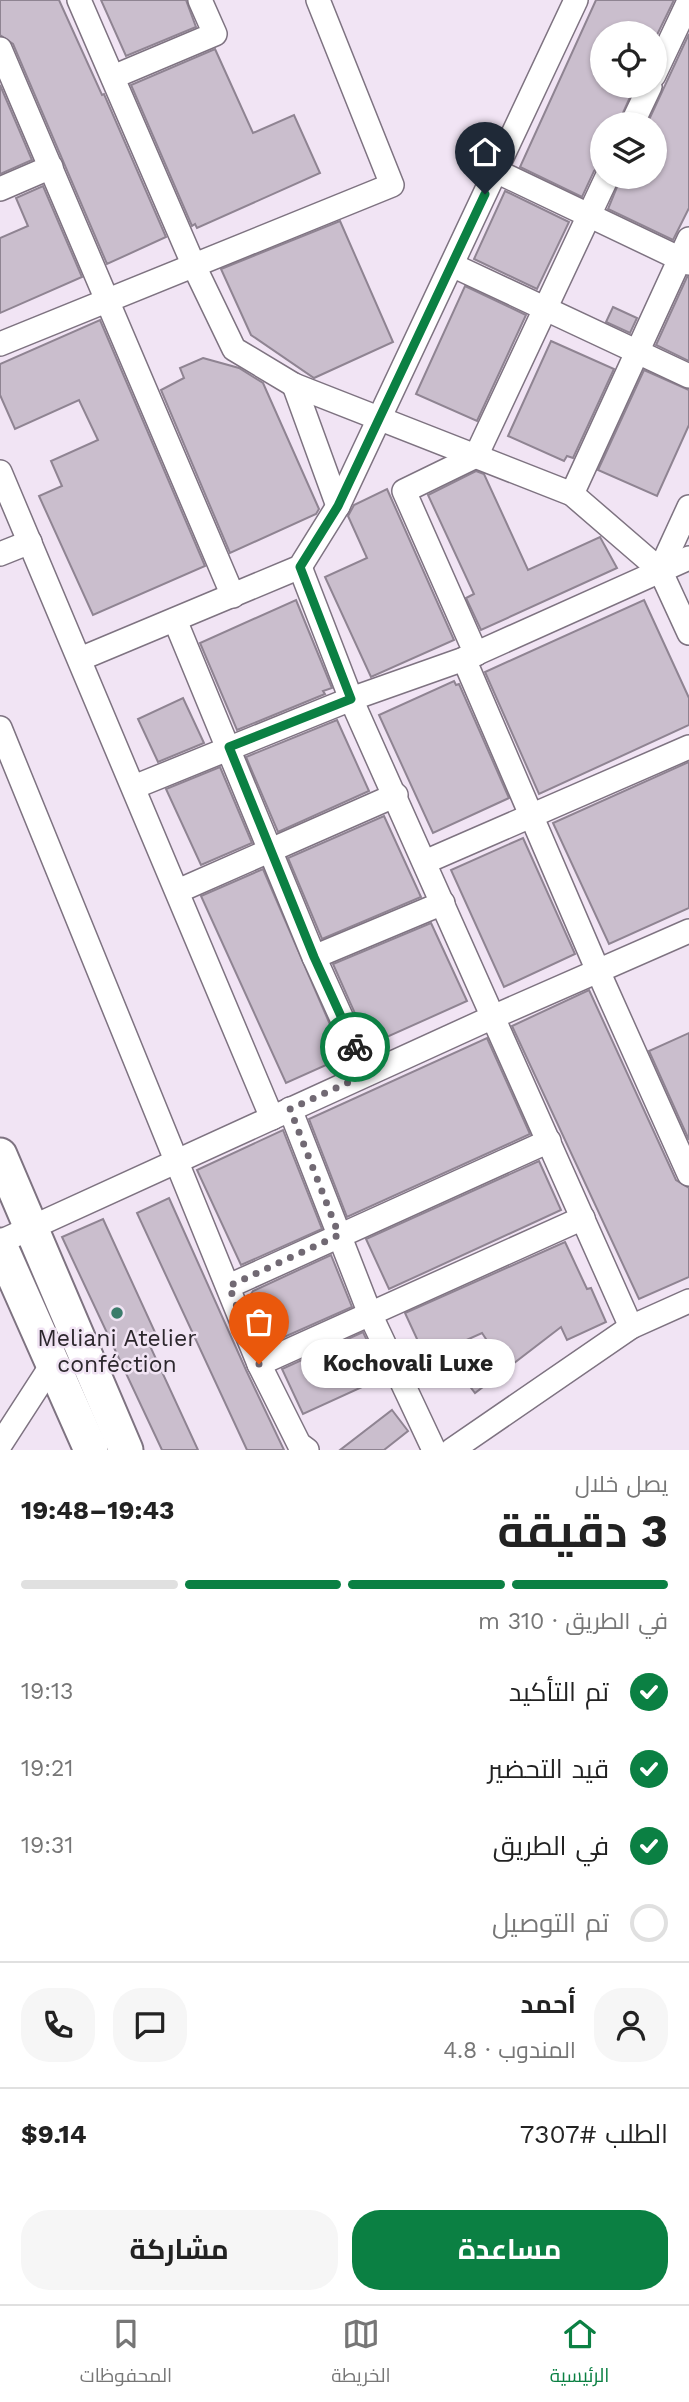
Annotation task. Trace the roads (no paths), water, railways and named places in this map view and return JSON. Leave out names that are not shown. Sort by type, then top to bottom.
[{"type":"main road","points":[[0,1155],[127,1450]]},
{"type":"main road","points":[[0,1243],[91,1450]]},
{"type":"street","points":[[79,0],[194,266],[234,349],[295,385],[572,494],[660,570],[689,633]]},
{"type":"street","points":[[113,78],[215,34],[200,0]]},
{"type":"street","points":[[0,344],[392,185],[318,0]]},
{"type":"street","points":[[80,659],[300,567],[338,506],[576,0]]},
{"type":"street","points":[[667,48],[689,1]]},
{"type":"street","points":[[0,49],[10,98],[51,167],[233,596]]},
{"type":"street","points":[[0,188],[51,167]]},
{"type":"street","points":[[496,171],[588,218],[686,254],[572,494]]},
{"type":"street","points":[[601,189],[476,456],[404,491],[532,817],[689,1174]]},
{"type":"street","points":[[452,265],[689,376]]},
{"type":"street","points":[[295,385],[338,506]]},
{"type":"street","points":[[0,472],[178,891],[339,1235],[370,1314],[434,1450]]},
{"type":"street","points":[[660,570],[689,507]]},
{"type":"street","points":[[0,554],[30,542]]},
{"type":"street","points":[[134,787],[351,699],[470,657],[689,558]]},
{"type":"street","points":[[300,567],[351,699],[631,1326]]},
{"type":"street","points":[[175,620],[314,957],[367,1074]]},
{"type":"street","points":[[0,728],[259,1364],[299,1444],[307,1450]]},
{"type":"street","points":[[425,862],[689,747]]},
{"type":"street","points":[[178,891],[396,795]]},
{"type":"street","points":[[314,957],[443,903]]},
{"type":"street","points":[[0,1243],[367,1074],[689,931]]},
{"type":"street","points":[[229,1286],[549,1141]]},
{"type":"street","points":[[259,1364],[583,1219]]},
{"type":"street","points":[[452,1450],[631,1326],[689,1301]]},
{"type":"street","points":[[0,1445],[52,1363]]},
{"type":"place","name":"Meliani Atelier conféction","points":[[117,1313]]},
{"type":"place","name":"Kochovali Luxe","points":[[259,1364]]}]
